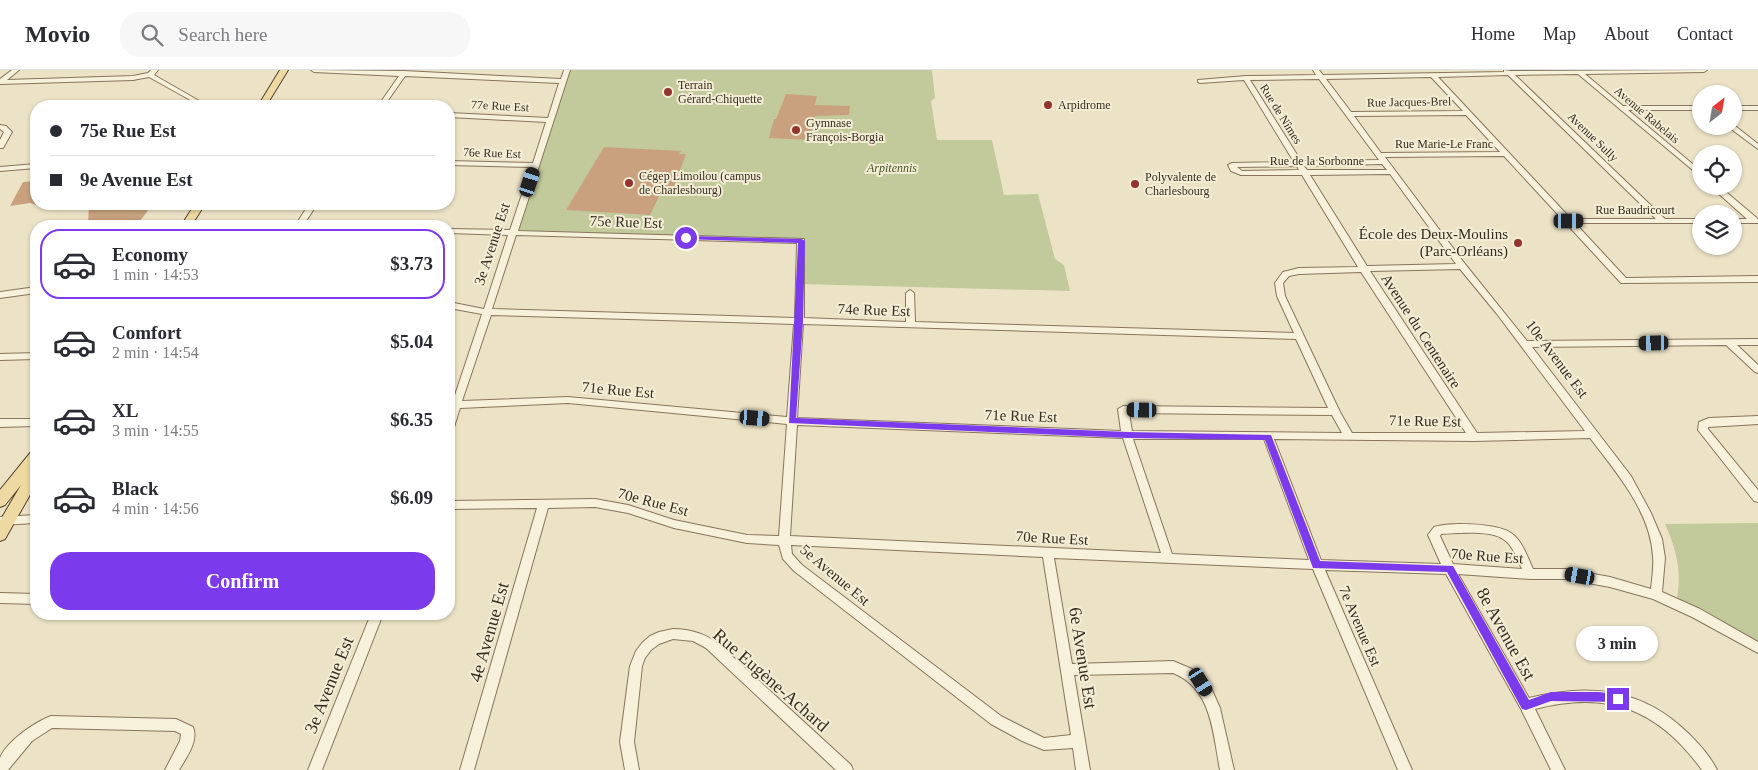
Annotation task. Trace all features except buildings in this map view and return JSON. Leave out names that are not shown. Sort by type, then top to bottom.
[{"type":"main road","points":[[266,100],[284,70]]},
{"type":"main road","points":[[0,501],[30,464]]},
{"type":"main road","points":[[0,534],[4,520],[30,481]]},
{"type":"street","points":[[0,82],[16,70]]},
{"type":"street","points":[[314,70],[563,81]]},
{"type":"street","name":"3e Avenue Est","points":[[455,397],[487,312],[567,70]]},
{"type":"street","name":"10e Avenue Est","points":[[1316,70],[1462,266],[1525,344],[1627,479],[1646,513],[1656,539],[1659,558],[1656,595]]},
{"type":"street","name":"Rue de Nîmes","points":[[1200,81],[1246,78],[1322,78],[1508,72],[1704,70]]},
{"type":"street","points":[[0,82],[133,78],[152,72],[196,100]]},
{"type":"street","name":"Avenue Sully","points":[[1508,72],[1663,221]]},
{"type":"street","name":"Avenue Rabelais","points":[[1579,72],[1692,168]]},
{"type":"street","points":[[385,100],[404,74]]},
{"type":"street","points":[[1433,74],[1624,281],[1758,279]]},
{"type":"street","name":"Rue de Nîmes","points":[[1246,78],[1298,162]]},
{"type":"street","points":[[1622,108],[1692,108]]},
{"type":"street","points":[[1742,108],[1758,108]]},
{"type":"street","name":"Rue Jacques-Brel","points":[[1349,114],[1469,113]]},
{"type":"street","name":"77e Rue Est","points":[[455,115],[550,120]]},
{"type":"street","points":[[0,127],[4,127],[8,132],[0,146]]},
{"type":"street","points":[[1742,135],[1758,147]]},
{"type":"street","name":"Rue Marie-Le Franc","points":[[1382,159],[1508,154]]},
{"type":"street","name":"Rue de la Sorbonne","points":[[1382,159],[1232,165],[1233,168],[1241,173],[1393,172]]},
{"type":"street","name":"Avenue du Centenaire","points":[[1298,162],[1364,269],[1474,437]]},
{"type":"street","name":"76e Rue Est","points":[[455,163],[535,165]]},
{"type":"street","points":[[0,169],[30,166]]},
{"type":"street","points":[[1724,195],[1736,205]]},
{"type":"street","points":[[1742,211],[1755,222],[1742,221]]},
{"type":"street","name":"Rue Baudricourt","points":[[1569,221],[1692,221]]},
{"type":"street","name":"75e Rue Est","points":[[455,231],[802,241]]},
{"type":"street","name":"5e Avenue Est","points":[[802,241],[800,321],[784,539],[787,556],[798,568],[996,720],[1027,738],[1044,744],[1078,741]]},
{"type":"street","points":[[1348,435],[1335,412],[1281,296],[1279,283],[1286,274],[1299,271],[1462,266]]},
{"type":"street","points":[[0,295],[30,291]]},
{"type":"street","points":[[910,293],[911,325]]},
{"type":"street","name":"74e Rue Est","points":[[455,306],[487,312],[1300,336]]},
{"type":"street","points":[[1728,342],[1758,370]]},
{"type":"street","points":[[1525,344],[1758,342]]},
{"type":"street","points":[[0,357],[30,356]]},
{"type":"street","name":"71e Rue Est","points":[[455,405],[568,400],[792,421],[1128,435],[1474,437],[1593,434]]},
{"type":"street","points":[[1168,558],[1128,435],[1123,410],[1335,412]]},
{"type":"street","points":[[1758,420],[1709,422],[1703,425],[1703,430],[1758,498]]},
{"type":"street","points":[[0,423],[30,423]]},
{"type":"street","name":"7e Avenue Est","points":[[1268,437],[1317,565],[1404,770]]},
{"type":"street","name":"70e Rue Est","points":[[455,505],[595,503],[628,509],[714,534],[748,539],[784,539],[1317,565],[1566,574],[1610,582],[1656,595]]},
{"type":"street","name":"4e Avenue Est","points":[[467,770],[544,504]]},
{"type":"street","points":[[4,520],[30,519]]},
{"type":"street","name":"8e Avenue Est","points":[[1530,574],[1508,536],[1493,531],[1438,530],[1434,535],[1450,569],[1526,705],[1558,770]]},
{"type":"street","name":"6e Avenue Est","points":[[1048,552],[1083,770]]},
{"type":"street","points":[[1656,595],[1696,612],[1758,648]]},
{"type":"street","points":[[0,598],[30,599]]},
{"type":"street","name":"3e Avenue Est","points":[[315,770],[374,620]]},
{"type":"street","name":"Rue Eugène-Achard","points":[[632,770],[628,742],[636,666],[640,654],[647,645],[656,637],[670,633],[706,642],[846,770]]},
{"type":"street","points":[[1068,670],[1173,666],[1185,669],[1201,682],[1209,694],[1227,770]]},
{"type":"street","points":[[1526,705],[1551,697],[1599,696],[1618,699],[1638,706],[1656,714],[1678,730],[1710,770]]},
{"type":"street","points":[[0,770],[20,742],[33,729],[51,722],[176,725],[188,731],[187,742],[172,770]]},
{"type":"green space","name":"Arpitennis","points":[[567,70],[932,70],[935,98],[931,101],[937,140],[992,140],[1004,195],[1038,194],[1055,259],[1064,265],[1070,291],[800,284],[801,242],[513,233]]},
{"type":"green space","points":[[1758,523],[1758,642],[1685,605],[1677,598],[1679,578],[1677,560],[1665,524]]},
{"type":"place","name":"Terrain Gérard-Chiquette","points":[[668,92]]},
{"type":"place","name":"Arpidrome","points":[[1048,105]]},
{"type":"place","name":"Gymnase François-Borgia","points":[[796,130]]},
{"type":"place","name":"Cégep Limoilou (campus de Charlesbourg)","points":[[629,183]]},
{"type":"place","name":"Polyvalente de Charlesbourg","points":[[1135,184]]},
{"type":"place","name":"École des Deux-Moulins (Parc-Orléans)","points":[[1518,243]]},
{"type":"route","points":[[686,238],[802,241],[800,321],[792,421],[1128,435],[1268,437],[1317,565],[1450,569],[1526,705],[1551,697],[1599,696],[1618,699]]}]
